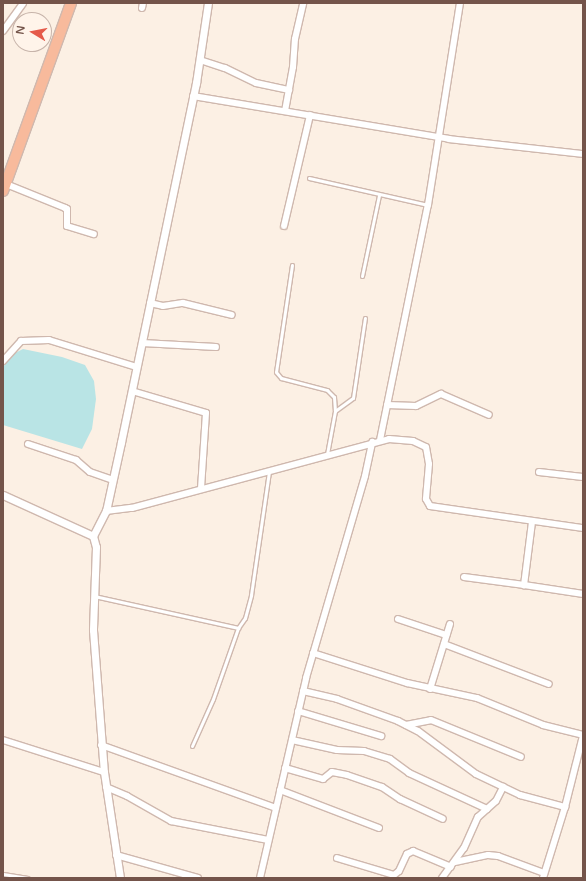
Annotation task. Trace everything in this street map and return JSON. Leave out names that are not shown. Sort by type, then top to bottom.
[{"type":"highway","points":[[4,187],[72,3]]},
{"type":"street","points":[[3,32],[23,3]]},
{"type":"street","points":[[120,878],[104,772],[93,630],[96,547],[93,536],[106,511],[113,480],[193,96],[208,3]]},
{"type":"street","points":[[285,111],[295,39],[303,3]]},
{"type":"street","points":[[380,440],[428,205],[440,137],[460,3]]},
{"type":"street","points":[[200,60],[225,68],[256,83],[289,90]]},
{"type":"street","points":[[193,96],[440,137],[583,154]]},
{"type":"street","points":[[284,226],[310,115]]},
{"type":"street","points":[[4,187],[35,196],[67,209],[67,226],[94,234]]},
{"type":"street","points":[[150,303],[168,306],[183,303],[232,315]]},
{"type":"street","points":[[3,361],[21,341],[49,340],[137,367]]},
{"type":"street","points":[[142,343],[216,347]]},
{"type":"street","points":[[132,391],[206,413],[201,488]]},
{"type":"street","points":[[387,405],[416,406],[442,394],[488,414]]},
{"type":"street","points":[[106,511],[132,508],[380,440],[413,441],[426,447],[430,464],[426,499],[430,506],[532,522],[583,528]]},
{"type":"street","points":[[260,878],[303,691],[365,476],[372,442]]},
{"type":"street","points":[[28,444],[76,460],[90,472],[113,480]]},
{"type":"street","points":[[539,472],[583,477]]},
{"type":"street","points":[[3,495],[93,536]]},
{"type":"street","points":[[524,585],[532,522]]},
{"type":"street","points":[[464,577],[583,594]]},
{"type":"street","points":[[398,619],[446,635]]},
{"type":"street","points":[[430,689],[450,624]]},
{"type":"street","points":[[444,644],[549,684]]},
{"type":"street","points":[[313,653],[430,689],[477,698],[543,725],[583,735],[566,807],[544,876],[498,856],[488,855],[455,862]]},
{"type":"street","points":[[303,691],[337,699],[406,726],[476,774],[520,795],[566,807]]},
{"type":"street","points":[[298,711],[381,736]]},
{"type":"street","points":[[406,726],[430,720],[521,757]]},
{"type":"street","points":[[3,740],[104,772]]},
{"type":"street","points":[[292,740],[337,750],[364,752],[390,759],[410,773],[487,809]]},
{"type":"street","points":[[102,745],[276,808]]},
{"type":"street","points":[[285,768],[323,779],[332,772],[347,775],[382,787],[400,799],[443,819]]},
{"type":"street","points":[[106,787],[127,796],[171,821],[268,840]]},
{"type":"street","points":[[442,878],[464,848],[478,817],[496,801],[503,787]]},
{"type":"street","points":[[280,790],[379,828]]},
{"type":"street","points":[[337,858],[394,875],[399,871],[406,854],[412,851],[450,867]]},
{"type":"street","points":[[116,855],[198,878]]},
{"type":"lane","points":[[309,178],[428,205]]},
{"type":"lane","points":[[362,276],[379,195]]},
{"type":"lane","points":[[292,266],[276,372],[281,378],[327,390],[334,397],[335,410],[327,454]]},
{"type":"lane","points":[[335,410],[353,398],[365,318]]},
{"type":"lane","points":[[192,746],[213,699],[238,628],[245,618],[251,595],[270,470]]},
{"type":"lane","points":[[94,596],[238,628]]},
{"type":"lane","points":[[3,874],[28,878]]},
{"type":"water","points":[[23,349],[62,357],[85,365],[94,381],[96,399],[92,429],[82,449],[3,425],[3,368],[9,356]]}]
